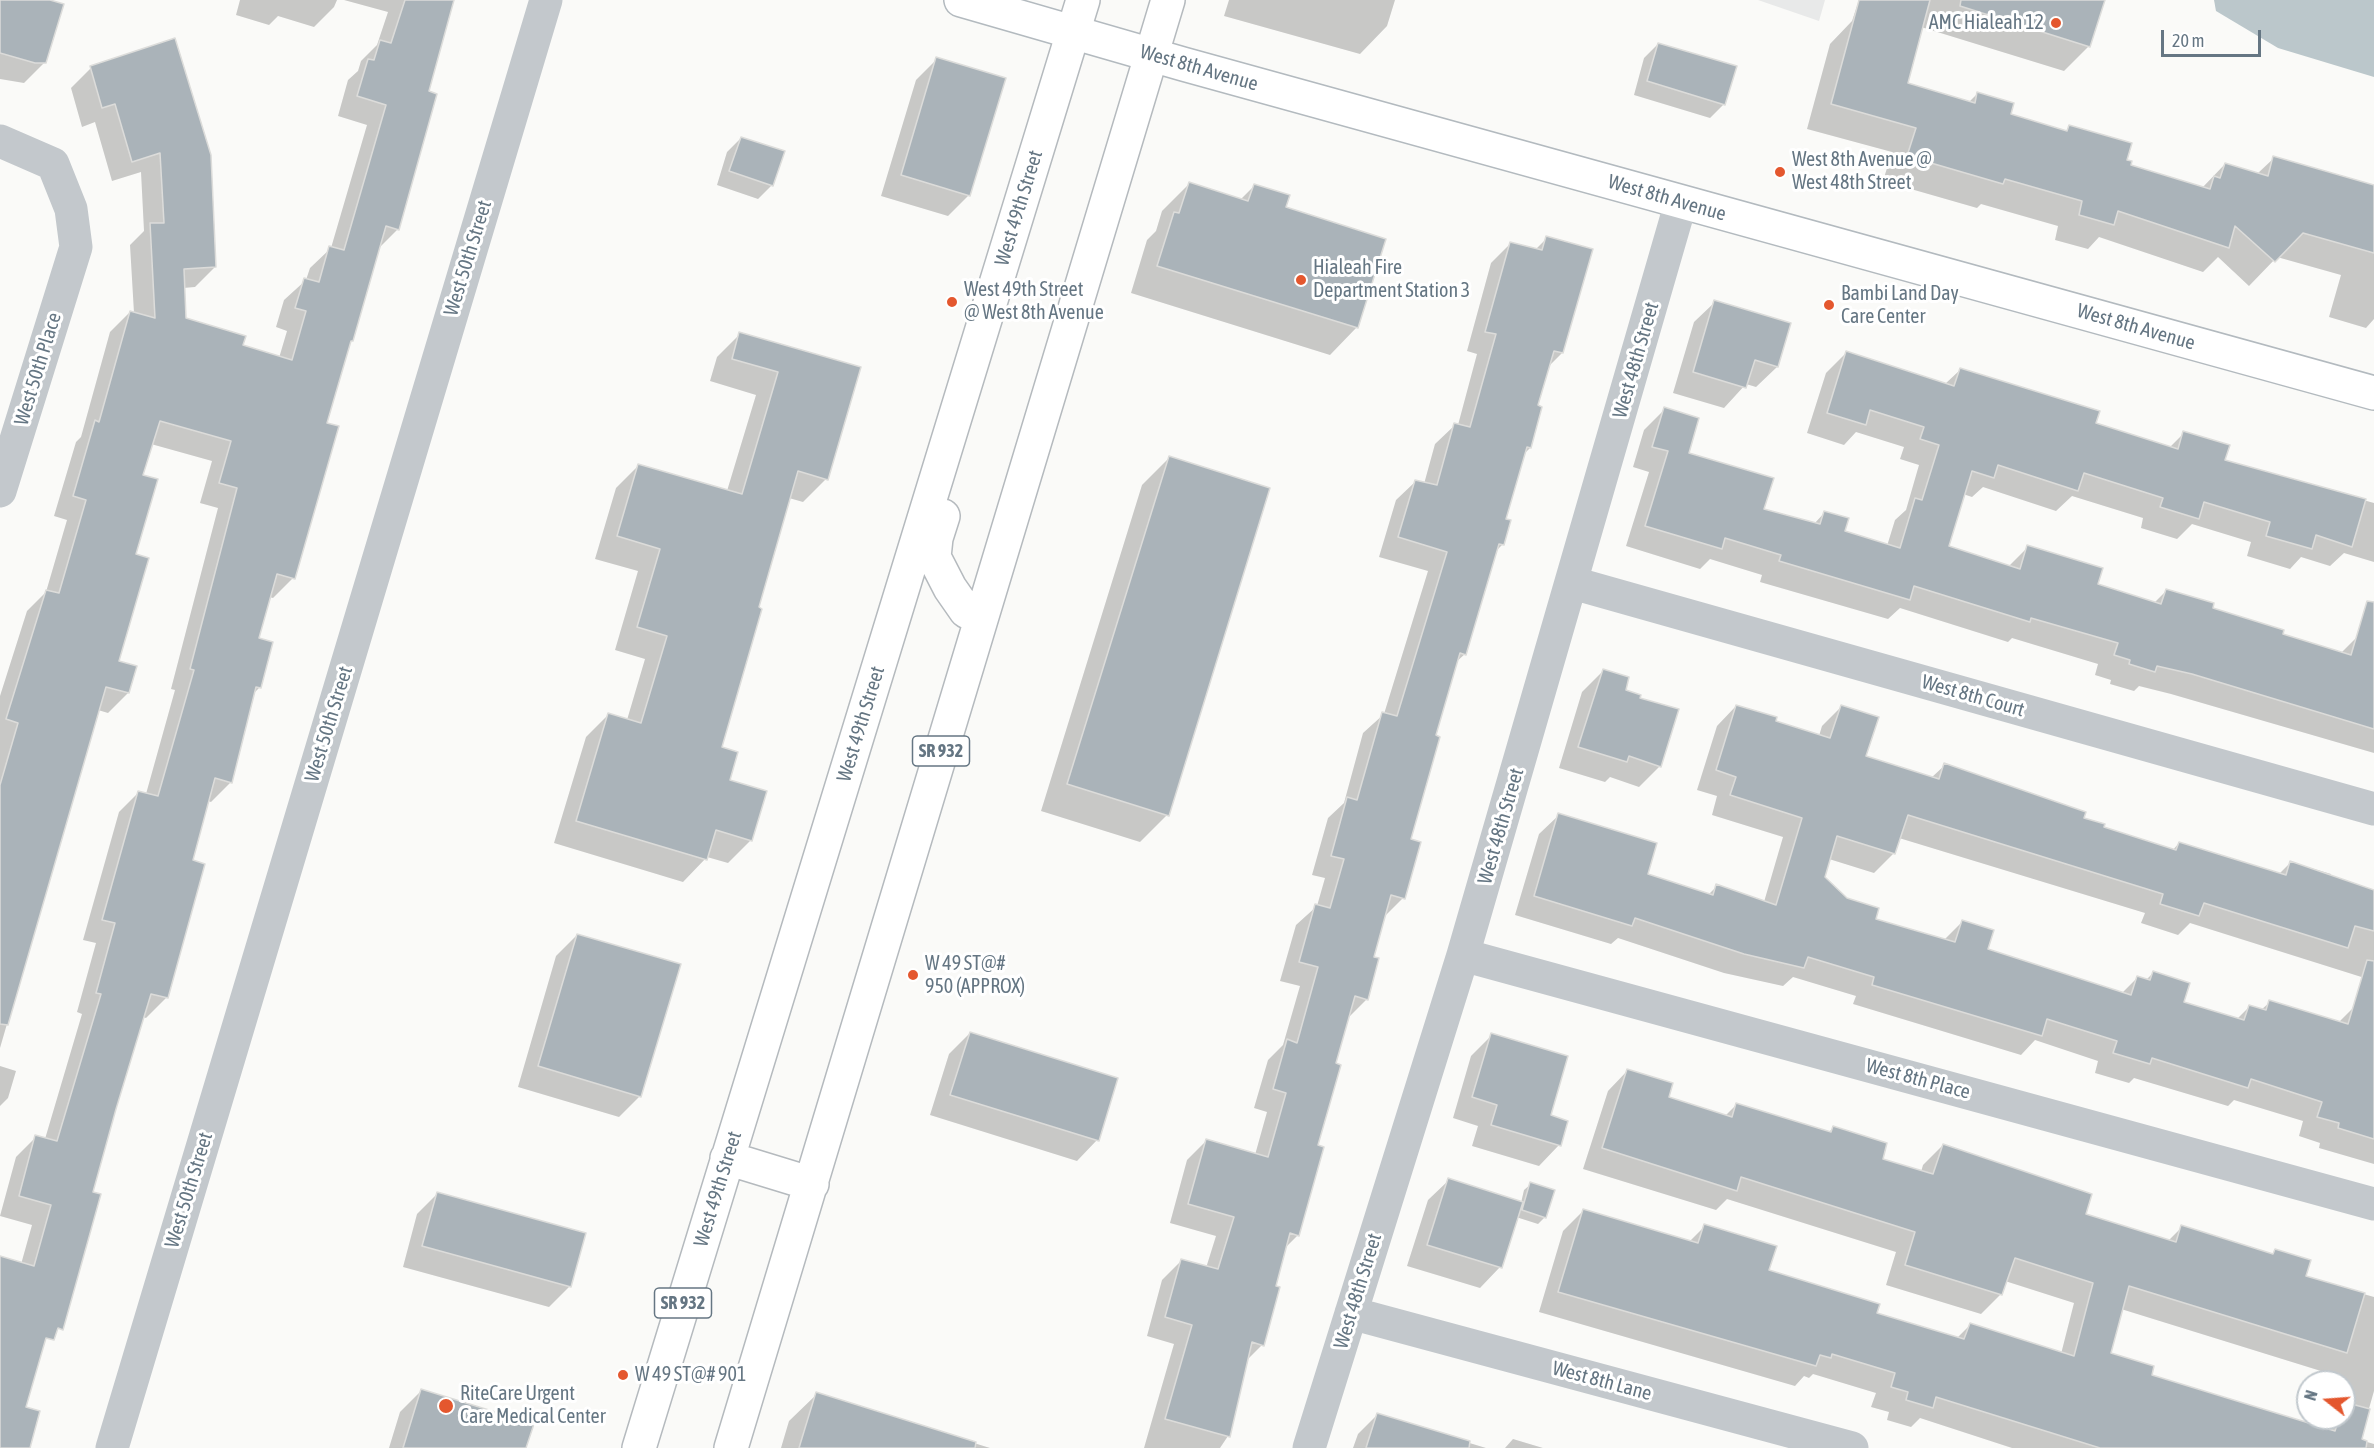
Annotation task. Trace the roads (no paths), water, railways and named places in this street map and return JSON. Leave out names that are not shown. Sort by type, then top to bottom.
[{"type":"main road","name":"West 8th Avenue","points":[[961,0],[1152,55],[2374,393]]},
{"type":"main road","name":"West 49th Street","points":[[641,1443],[1083,0]]},
{"type":"main road","name":"SR 932","points":[[731,1448],[1168,0]]},
{"type":"main road","points":[[974,356],[971,422],[936,538],[934,557],[950,588],[966,611],[981,619]]},
{"type":"main road","points":[[727,1158],[812,1184]]},
{"type":"street","name":"West 50th Street","points":[[112,1448],[546,0]]},
{"type":"street","name":"West 50th Place","points":[[0,141],[52,164],[71,209],[76,247],[0,491]]},
{"type":"street","name":"West 48th Street","points":[[1309,1448],[1463,955],[1682,202]]},
{"type":"street","name":"West 8th Court","points":[[1572,583],[2374,809]]},
{"type":"street","name":"West 8th Place","points":[[1463,955],[2374,1204]]},
{"type":"street","name":"West 8th Lane","points":[[1351,1313],[1852,1448]]},
{"type":"place","name":"AMC Hialeah 12","points":[[2056,23]]},
{"type":"place","name":"West 8th Avenue @ West 48th Street","points":[[1780,172]]},
{"type":"place","name":"Hialeah Fire Department Station 3","points":[[1301,280]]},
{"type":"place","name":"West 49th Street @ West 8th Avenue","points":[[952,302]]},
{"type":"place","name":"Bambi Land Day Care Center","points":[[1829,305]]},
{"type":"place","name":"W 49 ST@# 950 (APPROX)","points":[[913,975]]},
{"type":"place","name":"W 49 ST@# 901","points":[[623,1375]]},
{"type":"place","name":"RiteCare Urgent Care Medical Center","points":[[446,1406]]}]
